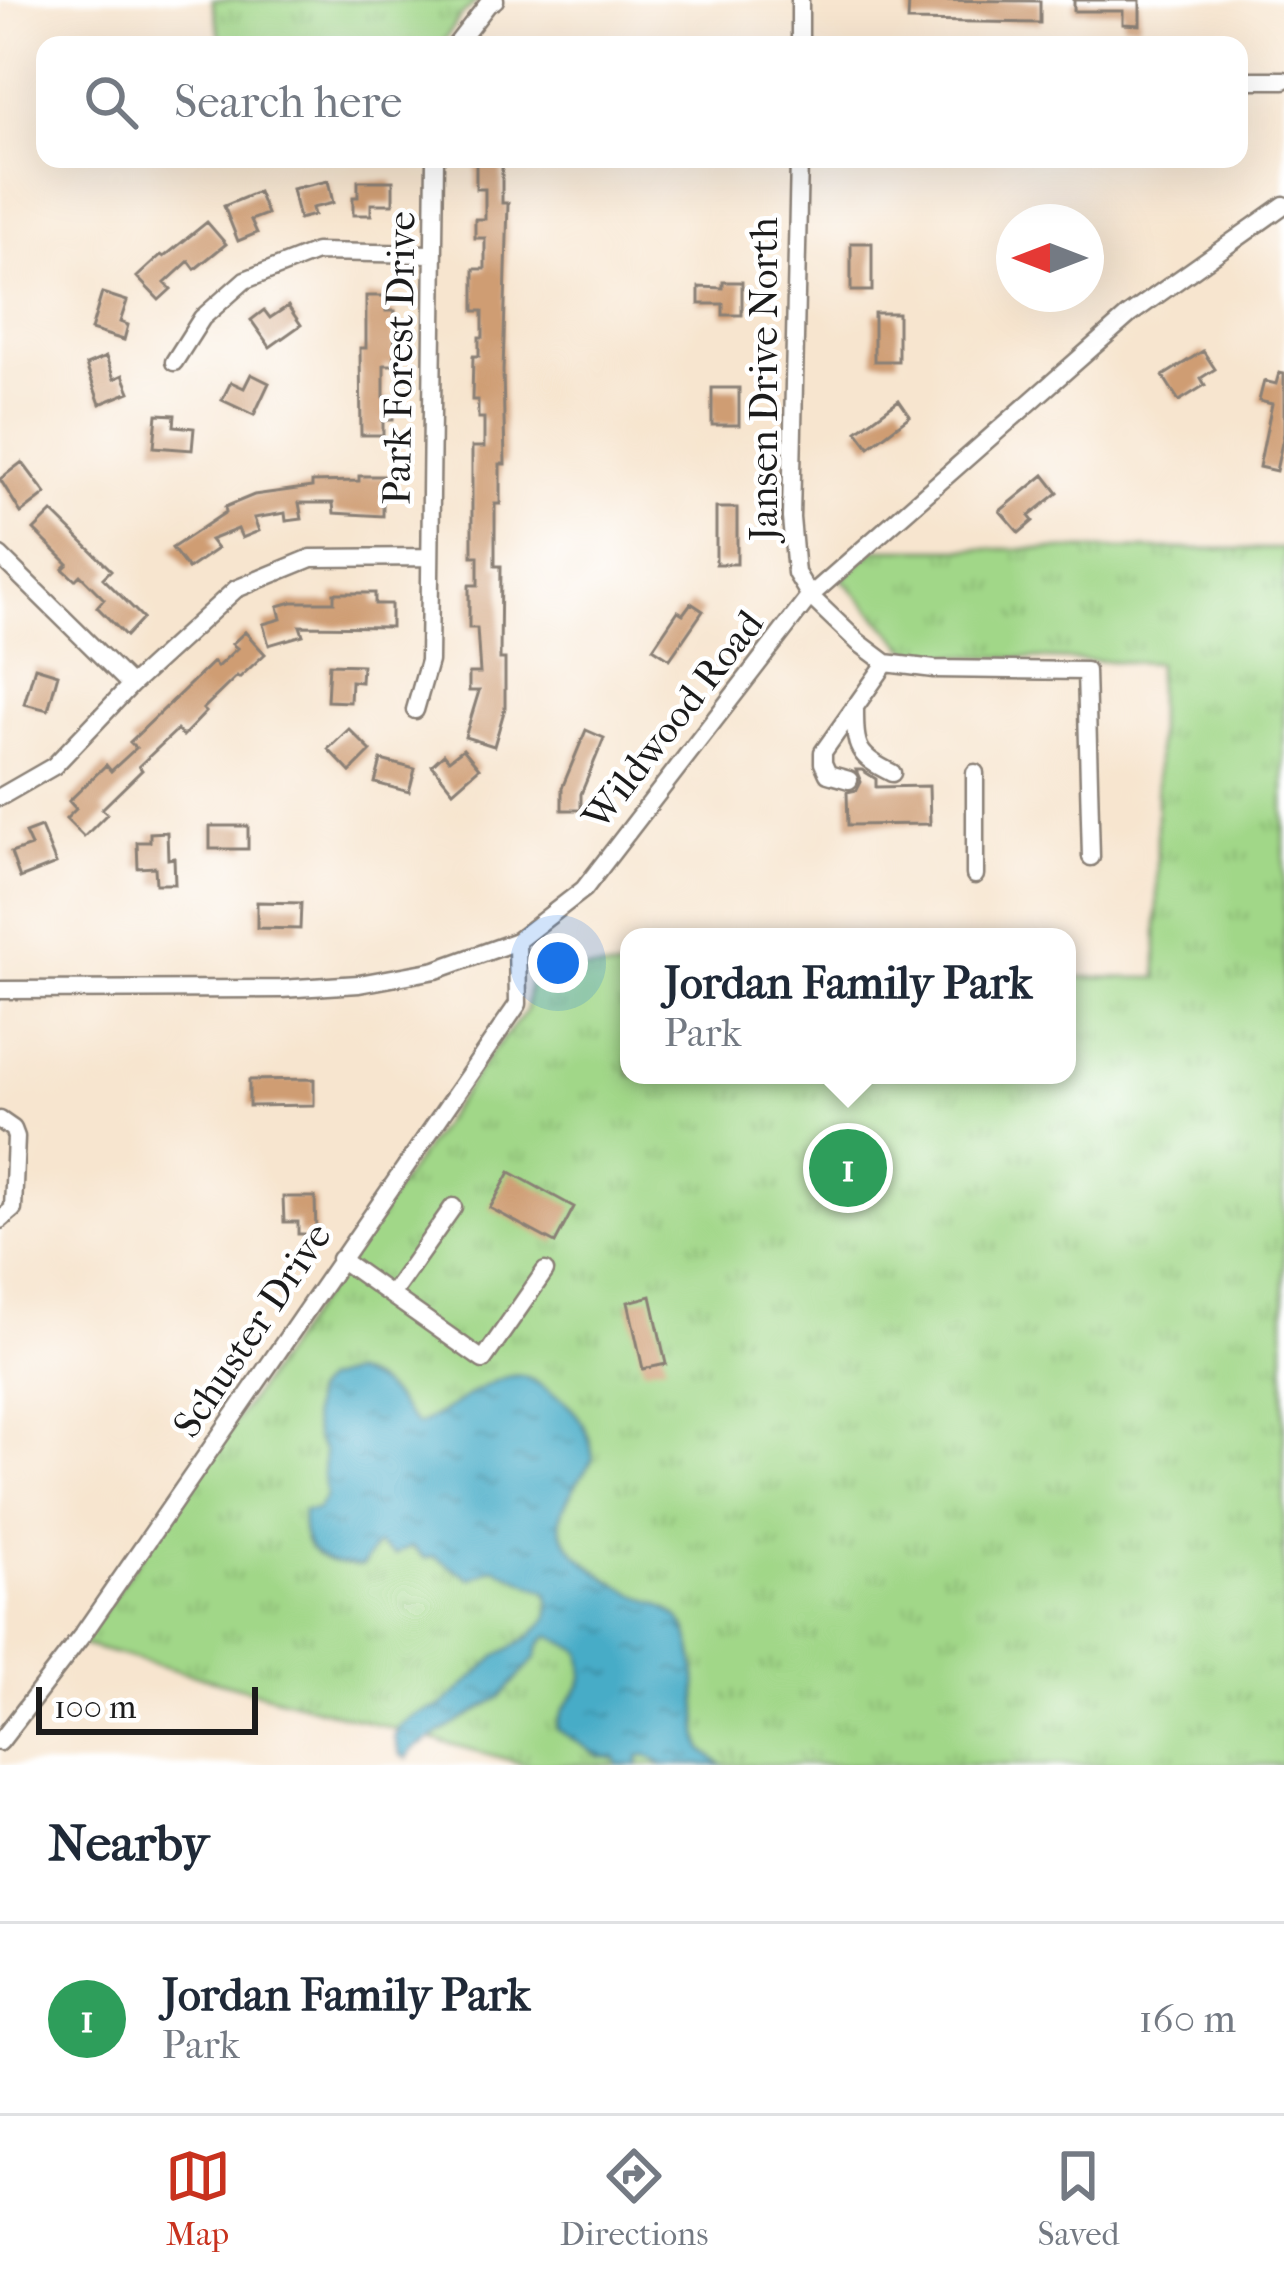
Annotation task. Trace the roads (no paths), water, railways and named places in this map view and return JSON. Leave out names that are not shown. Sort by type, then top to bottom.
[{"type":"street","points":[[463,36],[495,0]]},
{"type":"street","points":[[800,0],[800,36]]},
{"type":"street","points":[[1248,80],[1284,80]]},
{"type":"street","name":"Park Forest Drive","points":[[415,710],[429,661],[435,168]]},
{"type":"street","name":"Jansen Drive North","points":[[799,168],[791,518],[796,574],[810,596]]},
{"type":"street","name":"Wildwood Road","points":[[0,991],[359,984],[436,970],[517,941],[584,890],[810,596],[1129,315],[1284,206]]},
{"type":"street","points":[[174,362],[202,318],[245,280],[316,252],[432,254]]},
{"type":"street","points":[[0,556],[131,685]]},
{"type":"street","points":[[0,797],[54,766],[131,685],[236,589],[311,558],[430,557]]},
{"type":"street","points":[[810,596],[886,662],[909,668],[1086,671],[1091,856]]},
{"type":"street","points":[[849,780],[828,774],[823,752],[886,662]]},
{"type":"street","points":[[855,709],[860,750],[867,761],[892,773]]},
{"type":"street","points":[[974,773],[974,874]]},
{"type":"street","name":"Schuster Drive","points":[[0,1742],[97,1614],[518,1004],[517,941]]},
{"type":"street","points":[[0,1120],[13,1129],[16,1138],[13,1209],[0,1220]]},
{"type":"street","points":[[391,1295],[453,1207]]},
{"type":"street","points":[[340,1259],[483,1360],[545,1271]]},
{"type":"water","points":[[350,1373],[383,1388],[417,1425],[510,1376],[530,1379],[571,1408],[586,1430],[593,1459],[563,1509],[565,1539],[598,1571],[681,1621],[694,1661],[700,1740],[703,1750],[722,1765],[663,1765],[647,1755],[639,1756],[638,1765],[619,1765],[616,1759],[599,1756],[557,1729],[580,1686],[583,1667],[581,1652],[550,1635],[540,1644],[537,1657],[500,1697],[412,1750],[407,1758],[400,1755],[394,1737],[398,1727],[442,1706],[497,1656],[531,1636],[548,1618],[550,1604],[547,1592],[495,1568],[471,1579],[433,1556],[425,1558],[411,1546],[394,1555],[377,1544],[362,1566],[325,1560],[309,1547],[303,1511],[317,1510],[326,1496],[324,1452],[311,1416],[313,1393],[323,1381]]},
{"type":"place","name":"Jordan Family Park","points":[[848,1168]]}]
